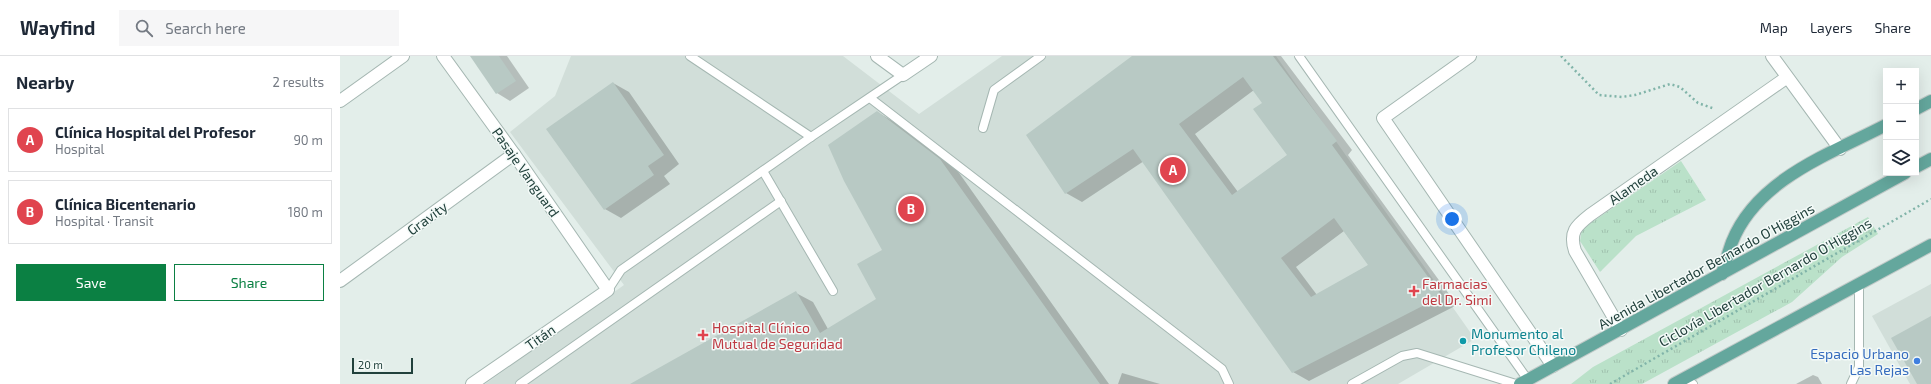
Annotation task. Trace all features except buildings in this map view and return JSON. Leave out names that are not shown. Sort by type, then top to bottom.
[{"type":"main road","points":[[1919,108],[1931,102]]},
{"type":"main road","points":[[1722,274],[1732,242],[1741,225],[1766,194],[1781,181],[1798,171],[1883,127]]},
{"type":"main road","points":[[1919,165],[1931,159]]},
{"type":"main road","name":"Avenida Libertador Bernardo O'Higgins","points":[[1524,382],[1900,176]]},
{"type":"main road","points":[[1684,382],[1931,245]]},
{"type":"street","points":[[340,101],[403,56]]},
{"type":"street","name":"Pasaje Vanguard","points":[[443,56],[514,154],[608,290]]},
{"type":"street","points":[[876,56],[903,75],[931,56]]},
{"type":"street","points":[[1470,56],[1383,118],[1553,366]]},
{"type":"street","points":[[1772,56],[1786,78],[1840,149]]},
{"type":"street","name":"Alameda","points":[[1621,330],[1575,251],[1572,242],[1573,232],[1590,215],[1786,78]]},
{"type":"street","name":"Gravity","points":[[340,281],[514,154]]},
{"type":"street","name":"Titán","points":[[475,383],[608,290]]},
{"type":"lane","points":[[690,56],[811,137]]},
{"type":"lane","points":[[983,128],[994,90],[1041,56]]},
{"type":"lane","points":[[1300,56],[1524,382]]},
{"type":"lane","points":[[608,290],[621,270],[811,137],[903,75]]},
{"type":"lane","points":[[870,98],[1222,370],[1229,384]]},
{"type":"lane","points":[[763,171],[833,291]]},
{"type":"lane","points":[[520,384],[781,201]]},
{"type":"lane","points":[[1850,384],[1858,367],[1859,284]]},
{"type":"lane","points":[[1352,384],[1402,356],[1417,353],[1516,384]]},
{"type":"path","points":[[1561,56],[1599,95],[1622,97],[1635,95],[1670,84],[1680,88],[1698,103],[1714,109],[1739,111]]},
{"type":"path","name":"Ciclovía Libertador Bernardo O'Higgins","points":[[1610,384],[1931,199]]},
{"type":"shaded area","points":[[571,56],[843,56],[919,114],[1002,56],[1276,56],[1475,339],[1398,384],[485,384],[624,285],[510,132],[555,96]]},
{"type":"shaded area","points":[[1931,284],[1931,384],[1910,384],[1872,316]]},
{"type":"green space","points":[[1681,161],[1706,200],[1636,236],[1600,272],[1580,241],[1582,229]]},
{"type":"green space","points":[[1868,217],[1878,234],[1842,257],[1792,302],[1642,384],[1571,384],[1593,367]]},
{"type":"place","name":"Clínica Hospital del Profesor","points":[[1173,170]]},
{"type":"place","name":"Clínica Bicentenario","points":[[911,209]]},
{"type":"place","name":"Farmacias del Dr. Simi","points":[[1414,291]]},
{"type":"place","name":"Hospital Clínico Mutual de Seguridad","points":[[703,335]]},
{"type":"place","name":"Monumento al Profesor Chileno","points":[[1463,341]]},
{"type":"place","name":"Espacio Urbano Las Rejas","points":[[1917,361]]}]
